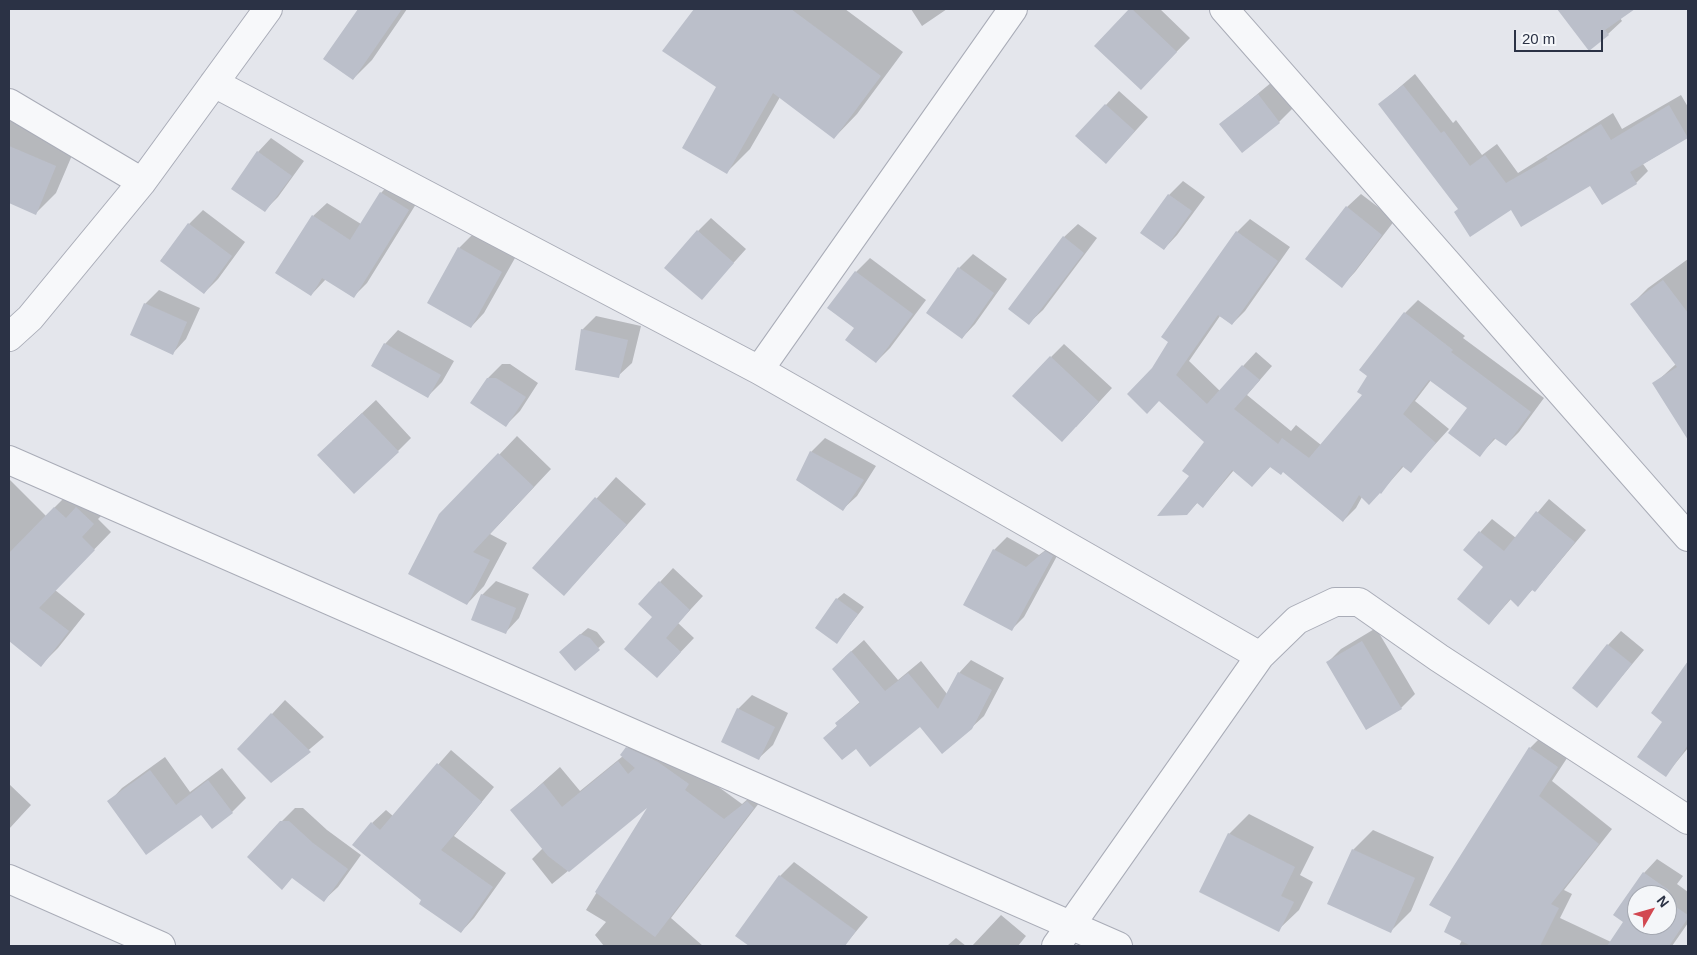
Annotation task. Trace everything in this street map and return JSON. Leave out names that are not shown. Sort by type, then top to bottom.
[{"type":"street","points":[[9,338],[30,318],[142,182],[268,9]]},
{"type":"street","points":[[759,370],[1013,9]]},
{"type":"street","points":[[1224,9],[1688,537]]},
{"type":"street","points":[[214,83],[759,370],[1260,656]]},
{"type":"street","points":[[9,103],[142,182]]},
{"type":"street","points":[[9,460],[1063,936],[1118,946]]},
{"type":"street","points":[[1063,936],[1260,656],[1297,620],[1335,602],[1360,602],[1439,658],[1688,820]]},
{"type":"street","points":[[9,879],[161,946]]},
{"type":"building","points":[[358,9],[402,9],[353,80],[323,59]]},
{"type":"building","points":[[694,9],[791,9],[881,76],[834,139],[773,93],[727,174],[682,148],[716,87],[662,51]]},
{"type":"building","points":[[1129,9],[1132,9],[1177,52],[1141,90],[1094,46]]},
{"type":"building","points":[[1557,9],[1635,9],[1605,30],[1609,35],[1589,51]]},
{"type":"building","points":[[1403,85],[1441,133],[1444,131],[1470,166],[1485,155],[1506,183],[1548,159],[1546,157],[1601,124],[1611,140],[1669,105],[1688,138],[1630,172],[1637,184],[1602,205],[1590,186],[1521,227],[1511,210],[1470,237],[1454,212],[1458,209],[1378,104]]},
{"type":"building","points":[[1258,94],[1280,123],[1242,153],[1219,124]]},
{"type":"building","points":[[1105,104],[1135,131],[1106,164],[1075,136]]},
{"type":"building","points":[[9,146],[56,166],[36,215],[9,203]]},
{"type":"building","points":[[257,151],[292,176],[265,212],[231,189]]},
{"type":"building","points":[[380,192],[409,210],[354,298],[322,278],[311,296],[275,273],[312,215],[350,240]]},
{"type":"building","points":[[1168,194],[1192,211],[1164,250],[1140,233]]},
{"type":"building","points":[[1346,206],[1382,235],[1342,288],[1305,259]]},
{"type":"building","points":[[188,223],[232,256],[204,294],[160,261]]},
{"type":"building","points":[[697,230],[734,263],[702,300],[664,268]]},
{"type":"building","points":[[1236,231],[1278,261],[1232,325],[1218,315],[1176,375],[1207,404],[1242,365],[1260,380],[1234,409],[1278,444],[1282,438],[1309,458],[1362,395],[1357,392],[1367,376],[1359,370],[1404,312],[1453,350],[1451,352],[1531,412],[1506,446],[1494,438],[1480,457],[1448,433],[1467,408],[1429,380],[1403,414],[1436,443],[1411,473],[1402,466],[1381,494],[1369,505],[1359,495],[1343,522],[1283,472],[1281,475],[1270,467],[1252,487],[1232,470],[1203,508],[1197,503],[1187,515],[1157,516],[1189,476],[1182,471],[1204,442],[1159,401],[1147,414],[1127,394],[1152,368],[1168,342],[1161,337]]},
{"type":"building","points":[[1063,236],[1084,253],[1029,325],[1008,309]]},
{"type":"building","points":[[458,247],[502,272],[471,328],[427,303]]},
{"type":"building","points":[[958,267],[994,293],[962,339],[926,313]]},
{"type":"building","points":[[855,271],[913,314],[876,363],[845,340],[854,328],[827,308]]},
{"type":"building","points":[[1663,280],[1688,313],[1688,440],[1652,383],[1677,367],[1630,304]]},
{"type":"building","points":[[144,303],[187,322],[173,355],[130,335]]},
{"type":"building","points":[[581,329],[628,340],[619,378],[575,370]]},
{"type":"building","points":[[384,343],[441,375],[428,398],[371,366]]},
{"type":"building","points":[[1050,356],[1099,402],[1062,442],[1012,396]]},
{"type":"building","points":[[487,378],[496,378],[526,397],[506,427],[470,403]]},
{"type":"building","points":[[362,413],[399,452],[354,494],[317,455]]},
{"type":"building","points":[[810,451],[864,480],[843,511],[796,480]]},
{"type":"building","points":[[498,453],[534,487],[473,552],[490,560],[467,605],[408,574],[439,514]]},
{"type":"building","points":[[595,497],[627,525],[564,596],[532,568]]},
{"type":"building","points":[[54,507],[66,518],[76,507],[94,524],[82,537],[95,550],[39,608],[69,631],[41,667],[9,641],[9,553]]},
{"type":"building","points":[[1536,511],[1575,542],[1535,592],[1532,590],[1518,607],[1510,599],[1489,625],[1457,599],[1483,567],[1463,550],[1479,531],[1504,551]]},
{"type":"building","points":[[993,549],[1026,567],[1045,551],[1053,556],[1012,631],[963,605]]},
{"type":"building","points":[[659,581],[690,610],[666,638],[681,652],[657,678],[624,649],[652,617],[638,604]]},
{"type":"building","points":[[481,594],[516,608],[506,634],[471,620]]},
{"type":"building","points":[[836,598],[858,614],[837,644],[815,628]]},
{"type":"building","points":[[580,634],[590,638],[600,650],[575,671],[559,652]]},
{"type":"building","points":[[1362,641],[1402,709],[1366,730],[1326,662]]},
{"type":"building","points":[[1607,644],[1632,664],[1597,708],[1572,688]]},
{"type":"building","points":[[851,651],[885,691],[908,673],[938,709],[958,672],[992,690],[972,729],[942,754],[920,727],[870,767],[856,749],[842,760],[823,738],[837,726],[835,723],[860,703],[832,669]]},
{"type":"building","points":[[1688,661],[1688,745],[1666,777],[1637,757],[1662,722],[1651,713]]},
{"type":"building","points":[[737,708],[775,727],[759,760],[721,742]]},
{"type":"building","points":[[271,713],[311,752],[271,783],[237,749]]},
{"type":"building","points":[[626,747],[658,762],[689,784],[685,790],[724,819],[747,801],[754,808],[655,937],[595,892],[647,808],[569,872],[548,856],[510,810],[543,783],[562,807],[618,761],[628,774],[635,768],[620,755]]},
{"type":"building","points":[[1529,747],[1558,767],[1539,796],[1599,844],[1551,904],[1559,908],[1540,946],[1471,946],[1444,932],[1451,917],[1429,905]]},
{"type":"building","points":[[437,763],[482,802],[441,850],[493,887],[461,933],[419,904],[421,900],[352,845],[371,822],[380,830]]},
{"type":"building","points":[[150,770],[176,805],[208,780],[233,813],[212,829],[201,815],[146,855],[107,801]]},
{"type":"building","points":[[280,821],[289,821],[313,843],[348,869],[324,902],[292,878],[282,890],[247,857]]},
{"type":"building","points":[[1228,833],[1295,867],[1281,896],[1294,902],[1279,932],[1199,892]]},
{"type":"building","points":[[1352,849],[1415,878],[1391,933],[1327,904]]},
{"type":"building","points":[[1643,872],[1661,885],[1634,885]]},
{"type":"building","points":[[779,875],[856,931],[845,946],[749,946],[735,936]]},
{"type":"building","points":[[1627,895],[1627,935],[1676,935],[1669,946],[1607,946],[1623,922],[1613,915]]},
{"type":"building","points":[[1677,908],[1688,915],[1677,934]]}]
